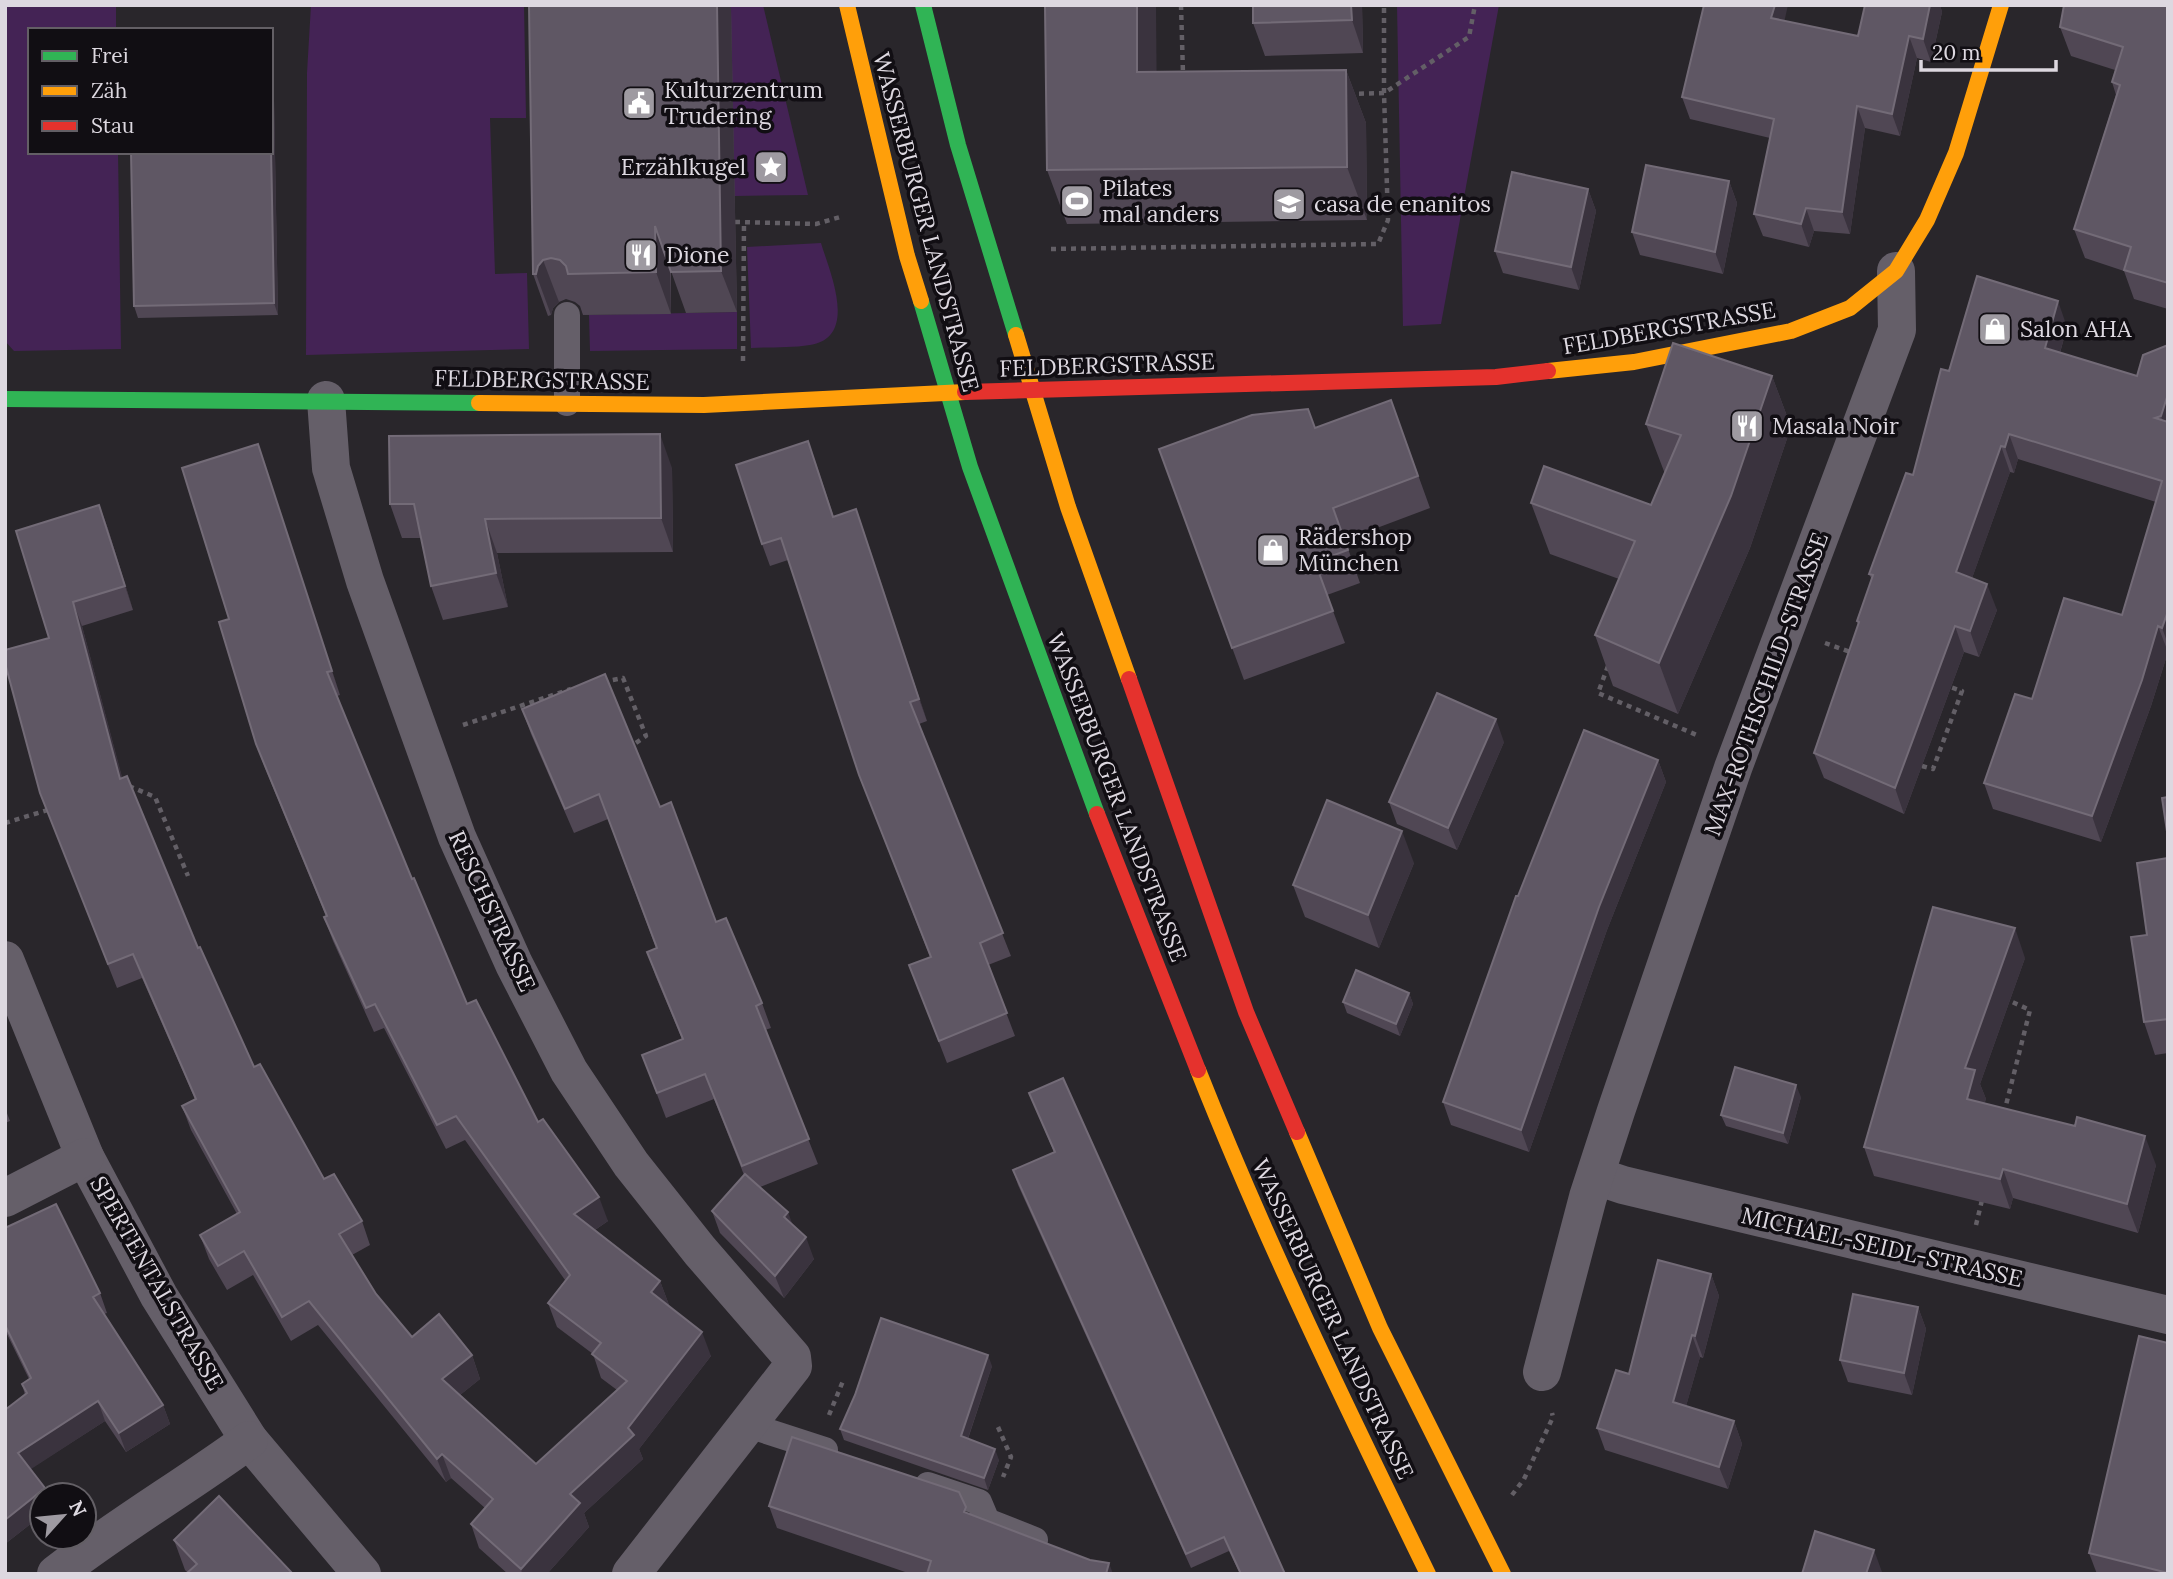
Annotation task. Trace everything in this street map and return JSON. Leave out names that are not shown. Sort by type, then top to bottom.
[{"type":"main road","name":"WASSERBURGER LANDSTRASSE","points":[[847,5],[907,256],[970,467],[1115,864],[1234,1161],[1323,1359],[1428,1574]]},
{"type":"main road","name":"WASSERBURGER LANDSTRASSE","points":[[923,5],[958,145],[1076,533],[1246,1012],[1380,1328],[1503,1574]]},
{"type":"main road","points":[[1896,271],[1927,220],[1956,153],[2001,5]]},
{"type":"main road","name":"FELDBERGSTRASSE","points":[[5,399],[704,404],[1032,390],[1496,377],[1634,362],[1791,331],[1850,308],[1896,271]]},
{"type":"street","name":"MAX-ROTHSCHILD-STRASSE","points":[[1542,1371],[1588,1197],[1616,1111],[1733,768],[1897,330],[1896,271]]},
{"type":"street","name":"RESCHSTRASSE","points":[[326,400],[331,468],[365,581],[457,837],[514,964],[569,1070],[631,1164],[700,1251],[792,1357],[793,1366],[748,1425]]},
{"type":"street","name":"SPERTENTALSTRASSE","points":[[5,960],[85,1157],[159,1296],[249,1440],[362,1574]]},
{"type":"street","points":[[5,1198],[85,1157]]},
{"type":"street","name":"MICHAEL-SEIDL-STRASSE","points":[[1597,1176],[1623,1185],[2168,1315]]},
{"type":"street","points":[[631,1574],[748,1425]]},
{"type":"street","points":[[56,1574],[89,1548],[249,1440]]},
{"type":"lane","points":[[567,315],[568,402]]},
{"type":"lane","points":[[748,1425],[853,1460]]},
{"type":"lane","points":[[904,1477],[979,1502],[987,1521],[1058,1549]]},
{"type":"path","points":[[1181,5],[1183,83]]},
{"type":"path","points":[[1051,249],[1378,244],[1388,220],[1384,5]]},
{"type":"path","points":[[1344,94],[1384,93],[1469,37],[1475,5]]},
{"type":"path","points":[[735,222],[816,224],[840,217]]},
{"type":"path","points":[[743,365],[744,222]]},
{"type":"path","points":[[1817,640],[1857,654]]},
{"type":"path","points":[[1612,655],[1598,693],[1706,739]]},
{"type":"path","points":[[597,684],[623,678],[646,736],[633,745]]},
{"type":"path","points":[[1922,766],[1933,769],[1962,691],[1935,682]]},
{"type":"path","points":[[451,729],[572,689]]},
{"type":"path","points":[[127,785],[155,797],[188,876]]},
{"type":"path","points":[[5,823],[54,808]]},
{"type":"path","points":[[2004,1115],[2030,1010],[2010,1001]]},
{"type":"path","points":[[1974,1234],[1984,1194]]},
{"type":"shaded area","points":[[5,5],[116,5],[116,28],[28,28],[28,154],[118,154],[121,349],[14,351],[5,341]]},
{"type":"shaded area","points":[[311,5],[524,5],[526,118],[490,118],[495,274],[527,273],[529,349],[306,355],[307,73]]},
{"type":"shaded area","points":[[543,5],[763,5],[808,195],[734,196]]},
{"type":"shaded area","points":[[1397,5],[1499,5],[1441,324],[1403,326]]},
{"type":"shaded area","points":[[821,243],[837,302],[834,330],[825,340],[810,345],[751,348],[747,247]]},
{"type":"shaded area","points":[[737,312],[737,349],[590,351],[589,315]]},
{"type":"building","name":"Kulturzentrum Trudering","points":[[529,5],[717,5],[721,271],[671,272],[655,226],[656,272],[568,274],[566,266],[560,260],[551,258],[543,260],[536,274],[533,274]]},
{"type":"building","points":[[1045,5],[1137,5],[1137,72],[1346,70],[1347,167],[1047,170]]},
{"type":"building","points":[[1253,5],[1351,5],[1352,20],[1253,23]]},
{"type":"building","points":[[1704,5],[1775,5],[1771,18],[1858,36],[1865,5],[1930,5],[1923,39],[1909,36],[1892,114],[1857,106],[1842,212],[1806,208],[1801,224],[1754,214],[1774,119],[1682,97]]},
{"type":"building","points":[[2064,5],[2168,5],[2168,283],[2124,270],[2131,247],[2074,229],[2120,85],[2112,82],[2123,47],[2060,27]]},
{"type":"building","points":[[131,154],[271,154],[274,303],[134,306]]},
{"type":"building","points":[[1646,165],[1729,181],[1715,252],[1632,232]]},
{"type":"building","points":[[1512,172],[1588,189],[1571,267],[1495,251]]},
{"type":"building","points":[[1977,276],[2058,301],[2045,348],[2137,376],[2143,355],[2168,345],[2168,394],[2161,416],[2155,418],[2168,422],[2168,611],[2162,628],[2158,626],[2142,680],[2092,816],[1984,783],[2015,694],[2032,699],[2064,598],[2122,615],[2162,481],[2009,434],[2005,447],[2001,446],[1956,572],[1987,584],[1970,631],[1955,626],[1895,788],[1814,753],[1859,622],[1857,621],[1873,575],[1869,574],[1906,473],[1913,475],[1941,369],[1949,371]]},
{"type":"building","points":[[1673,343],[1772,376],[1731,496],[1659,663],[1595,635],[1635,541],[1531,503],[1544,466],[1651,505],[1681,435],[1646,424]]},
{"type":"building","points":[[1391,400],[1418,476],[1333,508],[1348,550],[1315,562],[1333,611],[1232,648],[1159,449],[1252,415],[1308,409],[1315,428]]},
{"type":"building","points":[[660,434],[661,518],[485,519],[496,573],[431,586],[414,504],[390,504],[389,436]]},
{"type":"building","points":[[808,441],[833,517],[856,509],[919,699],[910,702],[1003,933],[980,943],[1007,1013],[939,1041],[909,965],[931,957],[859,775],[781,538],[762,544],[736,465]]},
{"type":"building","points":[[258,444],[332,671],[327,672],[412,879],[414,878],[467,1004],[476,1000],[538,1122],[543,1119],[599,1197],[574,1214],[660,1281],[651,1292],[702,1332],[628,1428],[634,1435],[570,1494],[580,1503],[521,1569],[471,1524],[493,1499],[442,1454],[437,1459],[309,1301],[282,1317],[244,1251],[218,1266],[200,1235],[240,1212],[182,1106],[196,1099],[133,954],[108,964],[40,793],[5,663],[5,650],[49,638],[16,531],[99,505],[125,586],[73,602],[120,779],[127,776],[198,948],[200,947],[254,1067],[260,1064],[324,1179],[334,1174],[362,1221],[339,1234],[376,1294],[412,1337],[439,1314],[472,1355],[442,1379],[536,1464],[627,1381],[592,1354],[601,1343],[548,1303],[570,1275],[456,1116],[437,1125],[375,1004],[366,1008],[324,917],[327,916],[256,744],[219,622],[229,619],[182,468]]},
{"type":"building","points":[[605,674],[660,807],[671,802],[716,922],[726,918],[762,1003],[756,1006],[809,1139],[742,1166],[705,1074],[657,1093],[642,1055],[683,1039],[647,952],[657,948],[599,794],[565,809],[522,709]]},
{"type":"building","points":[[1437,693],[1496,719],[1448,828],[1389,802]]},
{"type":"building","points":[[1584,730],[1658,760],[1599,907],[1521,1130],[1443,1102],[1516,896]]},
{"type":"building","points":[[2168,797],[2168,838],[2162,798]]},
{"type":"building","points":[[1327,800],[1402,831],[1368,915],[1293,885]]},
{"type":"building","points":[[2168,858],[2168,1019],[2144,1022],[2131,937],[2147,935],[2137,863]]},
{"type":"building","points":[[1933,907],[2015,928],[1965,1068],[1975,1070],[1967,1099],[2075,1126],[2077,1117],[2145,1136],[2127,1204],[2003,1169],[2000,1179],[1864,1147]]},
{"type":"building","points":[[1356,970],[1409,993],[1396,1024],[1343,1002]]},
{"type":"building","points":[[1735,1067],[1796,1085],[1783,1133],[1721,1115]]},
{"type":"building","points":[[1063,1078],[1285,1574],[1241,1574],[1224,1537],[1186,1554],[1013,1170],[1055,1152],[1029,1093]]},
{"type":"building","points":[[745,1174],[788,1212],[784,1217],[806,1237],[775,1276],[712,1211]]},
{"type":"building","points":[[56,1204],[100,1293],[93,1297],[163,1405],[119,1433],[98,1401],[18,1453],[40,1481],[28,1481],[28,1502],[5,1520],[5,1410],[27,1393],[22,1384],[31,1378],[5,1325],[5,1228]]},
{"type":"building","points":[[1658,1260],[1711,1274],[1695,1336],[1692,1335],[1673,1402],[1734,1421],[1719,1467],[1597,1428],[1616,1370],[1629,1374]]},
{"type":"building","points":[[1853,1294],[1918,1307],[1904,1373],[1840,1360]]},
{"type":"building","points":[[881,1318],[988,1355],[961,1436],[995,1449],[984,1478],[840,1429],[855,1395]]},
{"type":"building","points":[[2139,1336],[2168,1343],[2168,1573],[2089,1553]]},
{"type":"building","points":[[792,1437],[959,1492],[966,1507],[964,1512],[1090,1560],[1109,1563],[1106,1574],[927,1574],[931,1561],[769,1506]]},
{"type":"building","points":[[219,1496],[293,1574],[186,1574],[197,1564],[174,1540]]},
{"type":"building","points":[[1815,1531],[1874,1550],[1866,1574],[1802,1574]]},
{"type":"traffic: fast","points":[[923,5],[958,145],[1016,335]]},
{"type":"traffic: fast","points":[[921,301],[970,467],[1097,814]]},
{"type":"traffic: fast","points":[[5,399],[479,403]]},
{"type":"traffic: slow","points":[[847,5],[907,256],[921,301]]},
{"type":"traffic: slow","points":[[1548,371],[1634,362],[1791,331],[1850,308],[1896,271],[1927,220],[1956,153],[2001,5]]},
{"type":"traffic: slow","points":[[1016,335],[1068,507],[1129,679]]},
{"type":"traffic: slow","points":[[479,403],[704,405],[965,392]]},
{"type":"traffic: slow","points":[[1198,1070],[1279,1261],[1428,1574]]},
{"type":"traffic: slow","points":[[1297,1132],[1380,1328],[1503,1574]]},
{"type":"traffic: jam","points":[[965,392],[1496,377],[1548,371]]},
{"type":"traffic: jam","points":[[1129,679],[1246,1012],[1297,1132]]},
{"type":"traffic: jam","points":[[1097,814],[1198,1070]]},
{"type":"place","name":"Kulturzentrum Trudering","points":[[639,103]]},
{"type":"place","name":"Erzählkugel","points":[[771,167]]},
{"type":"place","name":"Pilates mal anders","points":[[1077,201]]},
{"type":"place","name":"casa de enanitos","points":[[1289,204]]},
{"type":"place","name":"Dione","points":[[641,255]]},
{"type":"place","name":"Salon AHA","points":[[1995,329]]},
{"type":"place","name":"Masala Noir","points":[[1747,426]]},
{"type":"place","name":"Rädershop München","points":[[1273,550]]}]
